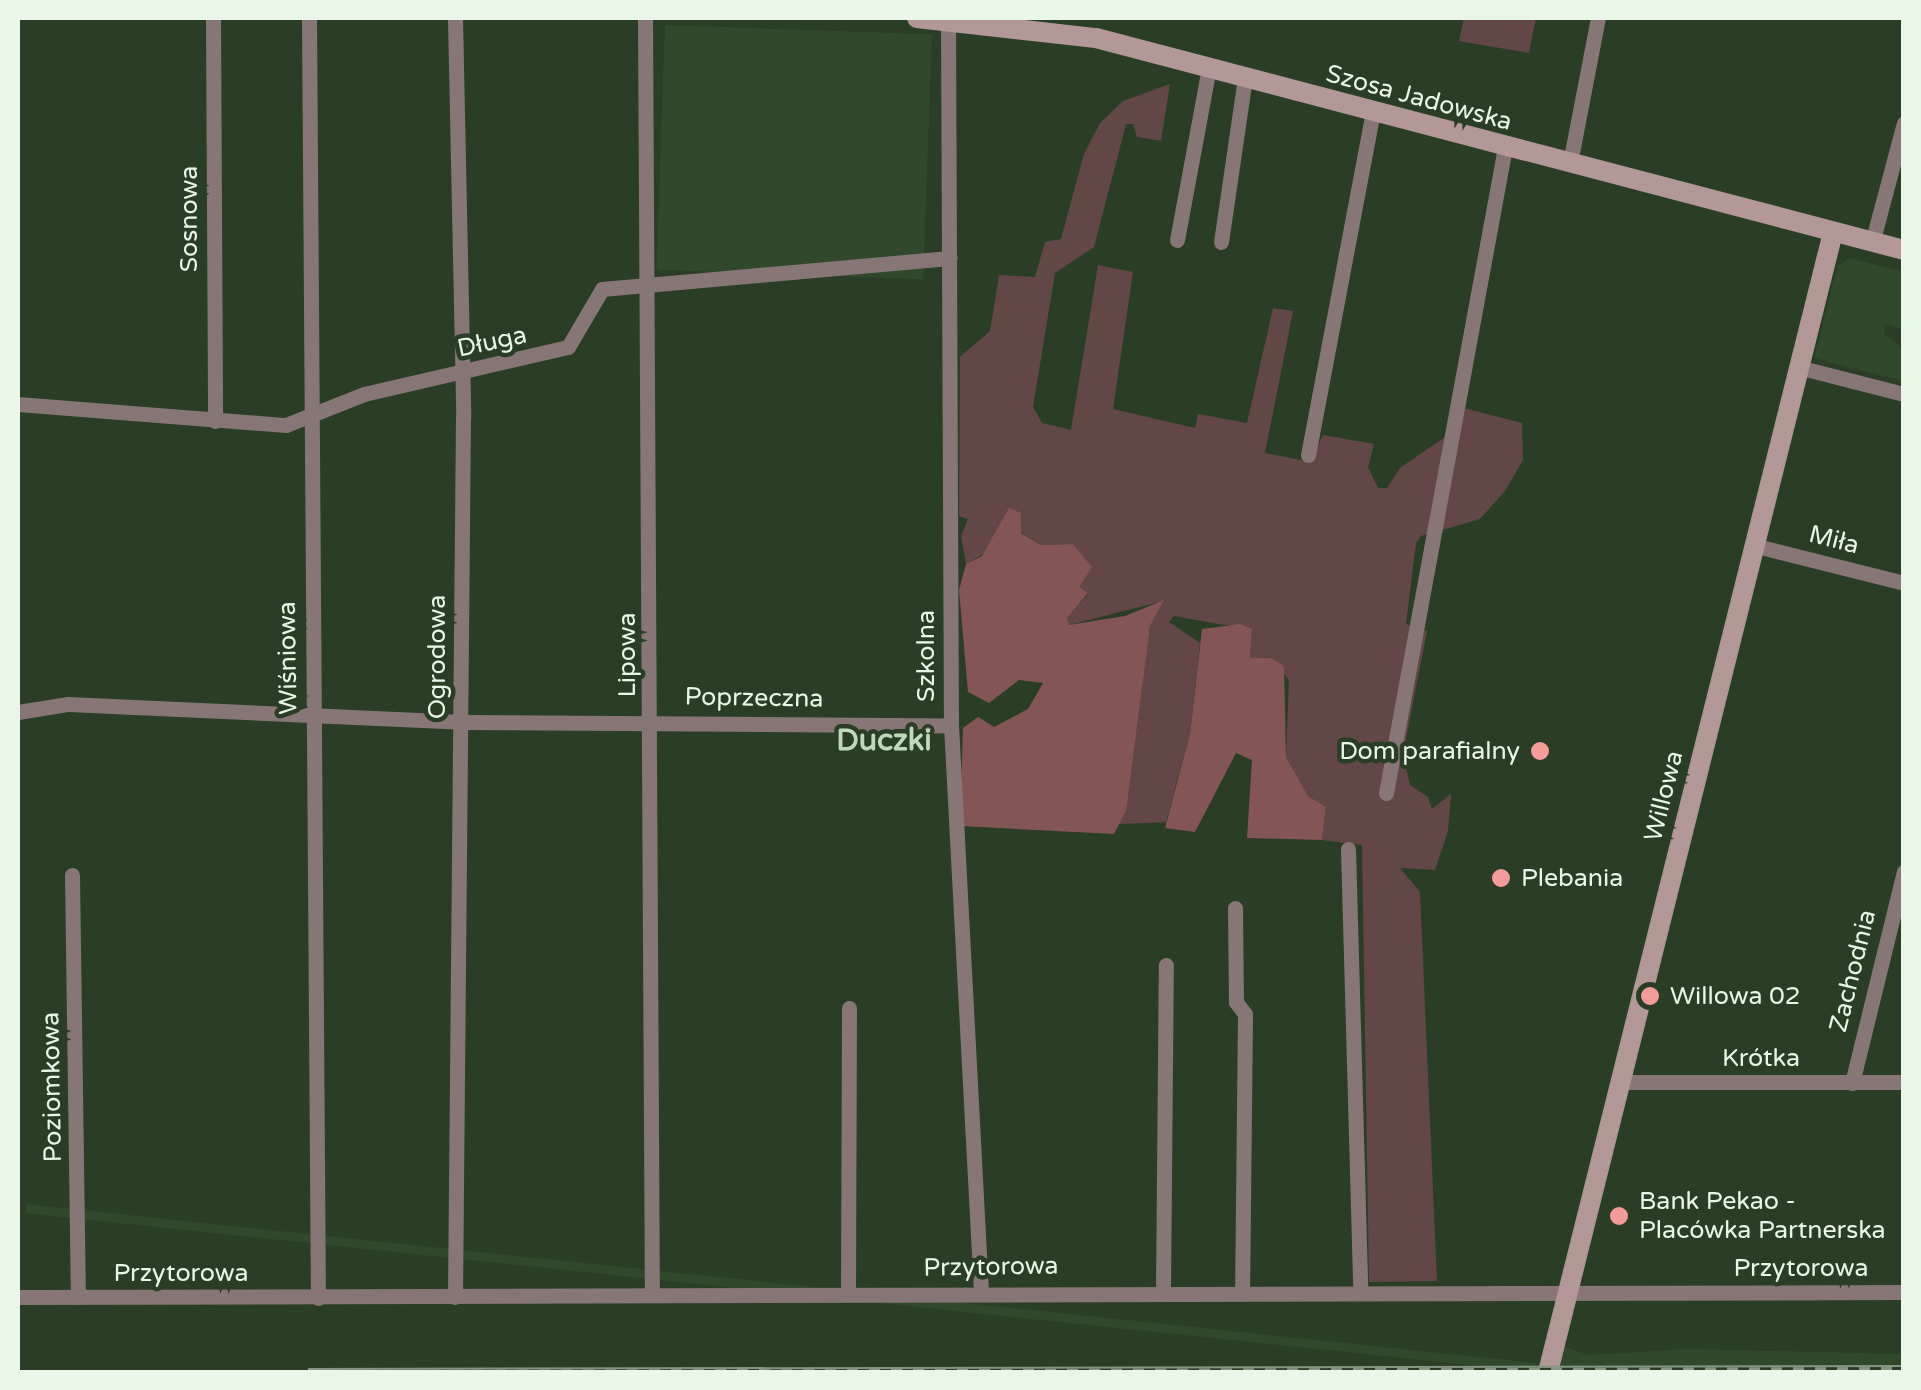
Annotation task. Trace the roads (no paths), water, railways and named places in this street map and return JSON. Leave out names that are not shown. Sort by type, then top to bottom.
[{"type":"street","name":"Sosnowa","points":[[213,18],[215,420]]},
{"type":"street","name":"Wiśniowa","points":[[309,18],[307,416],[315,714],[318,1298]]},
{"type":"street","name":"Ogrodowa","points":[[455,18],[462,722],[456,1297]]},
{"type":"street","name":"Lipowa","points":[[645,18],[650,280],[652,1293]]},
{"type":"street","name":"Szosa Jadowska","points":[[917,18],[1096,38],[1904,250]]},
{"type":"street","points":[[1570,163],[1598,18]]},
{"type":"street","name":"Szkolna","points":[[948,19],[951,726],[981,1292]]},
{"type":"street","points":[[1177,240],[1208,66]]},
{"type":"street","points":[[1221,242],[1246,78]]},
{"type":"street","points":[[1308,455],[1373,112]]},
{"type":"street","points":[[1872,243],[1904,124]]},
{"type":"street","points":[[1386,794],[1505,146]]},
{"type":"street","name":"Willowa","points":[[1548,1372],[1562,1294],[1833,232]]},
{"type":"street","name":"Długa","points":[[18,404],[286,426],[364,394],[568,347],[602,289],[650,280],[950,258]]},
{"type":"street","points":[[1798,367],[1904,394]]},
{"type":"street","name":"Miła","points":[[1753,545],[1904,583]]},
{"type":"street","name":"Poprzeczna","points":[[18,712],[68,704],[462,722],[951,726]]},
{"type":"street","points":[[1348,849],[1360,1290]]},
{"type":"street","name":"Zachodnia","points":[[1852,1083],[1904,871]]},
{"type":"street","name":"Poziomkowa","points":[[72,875],[78,1297]]},
{"type":"street","points":[[1236,908],[1236,1002],[1245,1014],[1242,1290]]},
{"type":"street","points":[[1163,1290],[1166,965]]},
{"type":"street","points":[[848,1294],[849,1008]]},
{"type":"street","name":"Krótka","points":[[1618,1082],[1904,1082]]},
{"type":"street","name":"Przytorowa","points":[[18,1297],[1163,1290],[1904,1292]]},
{"type":"railway","points":[[308,1372],[1904,1369]]},
{"type":"place","name":"Dom parafialny","points":[[1540,751]]},
{"type":"place","name":"Plebania","points":[[1501,878]]},
{"type":"place","name":"Willowa 02","points":[[1650,996]]},
{"type":"place","name":"Bank Pekao - Placówka Partnerska","points":[[1619,1216]]},
{"type":"district","name":"Duczki","points":[[884,741]]}]
